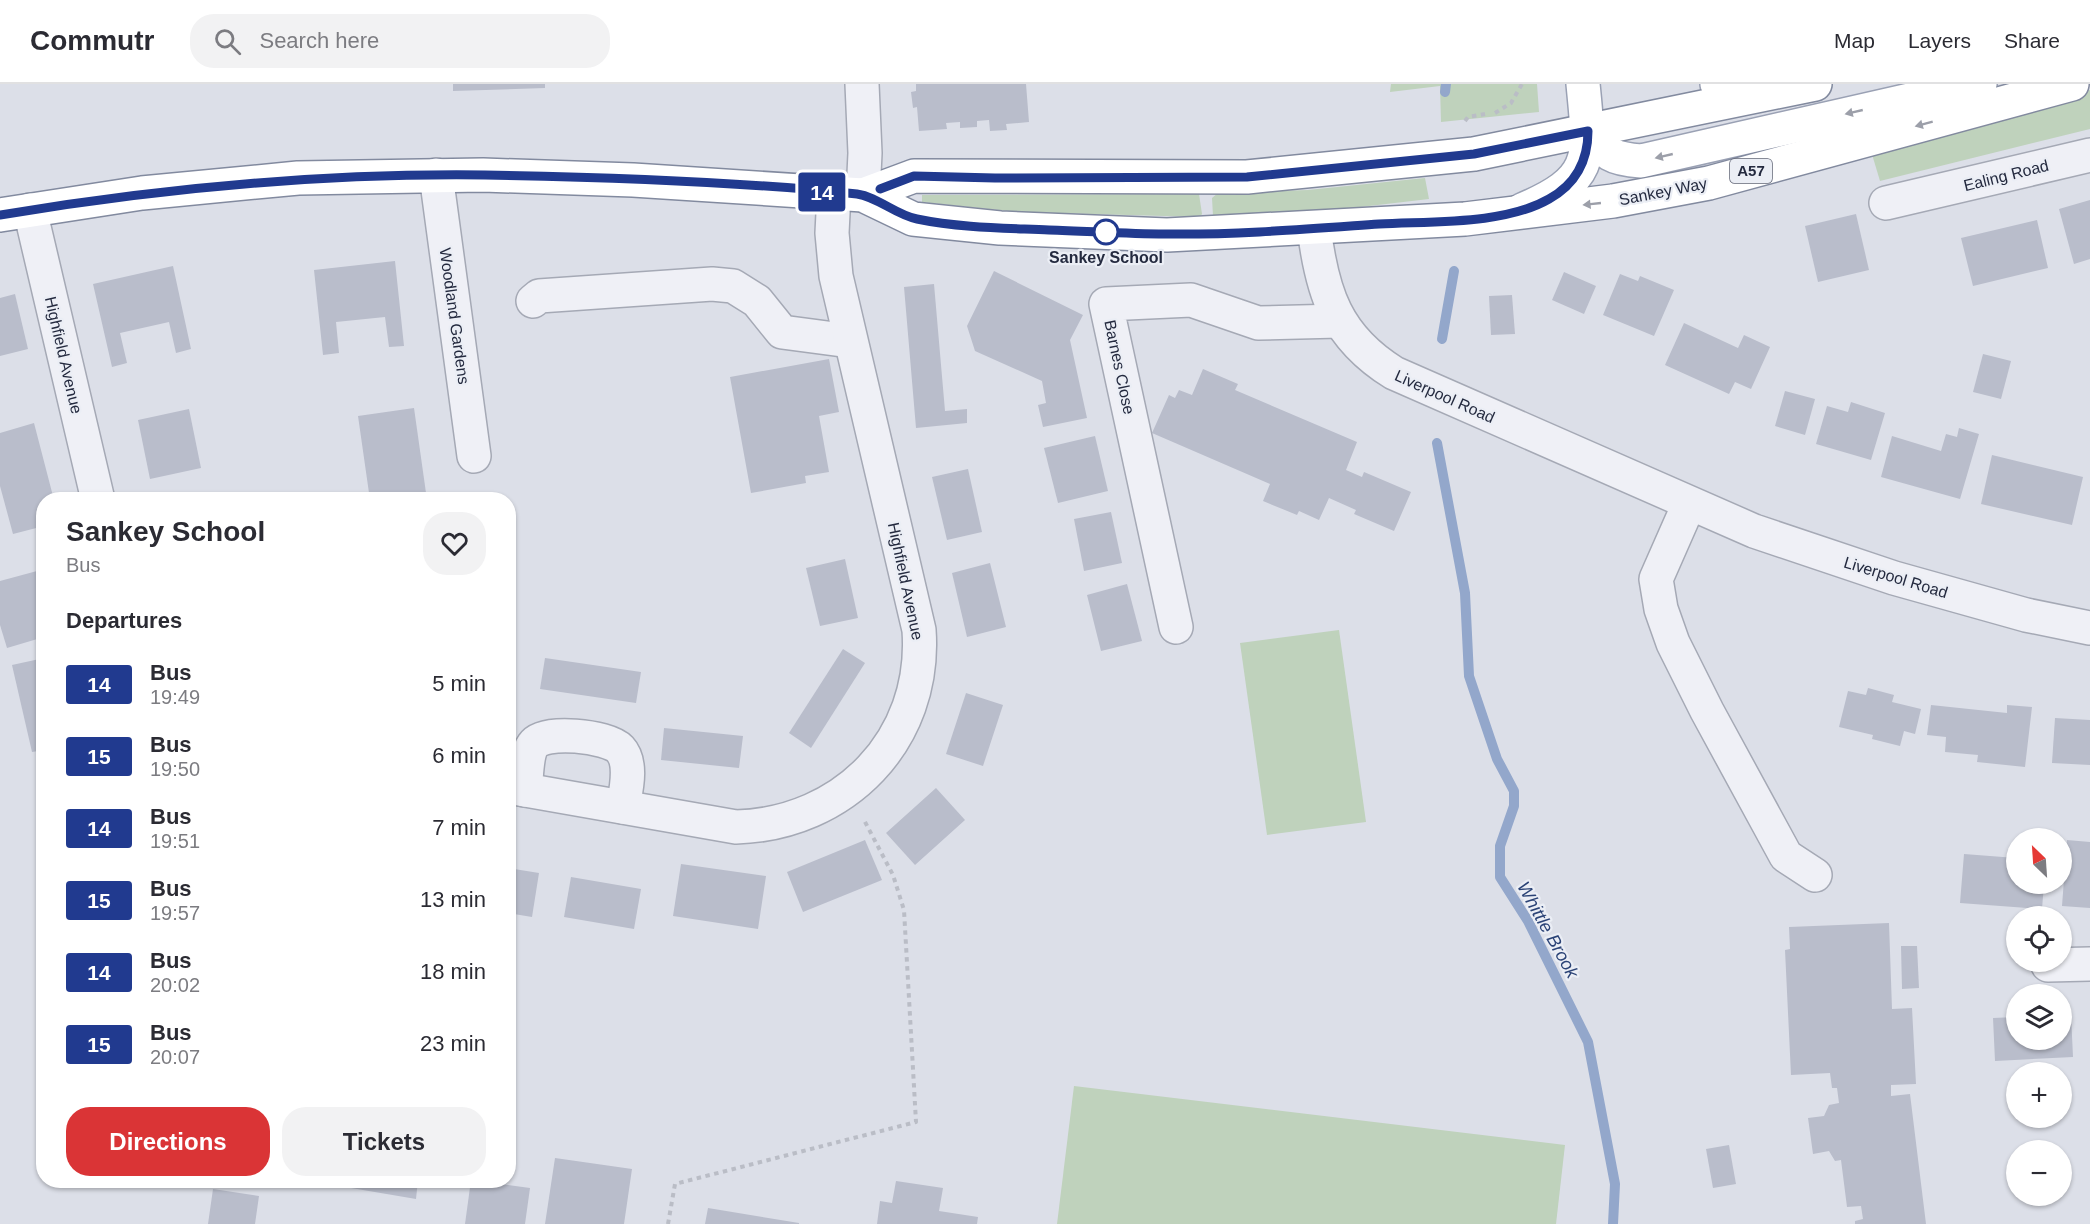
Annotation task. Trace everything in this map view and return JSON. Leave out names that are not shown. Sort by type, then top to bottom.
[{"type":"main road","points":[[1518,212],[1549,199],[1569,185],[1581,168],[1588,150],[1583,84]]},
{"type":"main road","points":[[1717,84],[1751,90],[1803,87]]},
{"type":"main road","points":[[1588,131],[1603,151],[1620,159],[1641,162],[1980,84]]},
{"type":"main road","name":"Sankey Way","points":[[1314,228],[1465,219],[1613,201],[1709,183],[2072,84]]},
{"type":"main road","name":"A57","points":[[849,194],[914,176],[1247,177],[1464,156],[1803,87]]},
{"type":"main road","name":"A57","points":[[15,212],[142,193],[298,178],[436,175],[633,180],[849,194],[913,219],[1000,228],[1167,235],[1314,228]]},
{"type":"street","name":"Highfield Avenue","points":[[623,807],[627,781],[626,763],[620,749],[608,742],[553,735],[539,738],[531,748],[517,788],[623,807],[736,827],[763,826],[814,811],[848,791],[881,758],[895,738],[910,705],[921,656],[919,630],[850,341],[833,251],[849,194],[865,153],[862,84]]},
{"type":"street","name":"Ealing Road","points":[[1886,203],[1924,209],[2090,154]]},
{"type":"street","name":"Woodland Gardens","points":[[436,175],[474,456]]},
{"type":"street","name":"Highfield Avenue","points":[[15,212],[96,492]]},
{"type":"street","name":"Liverpool Road","points":[[1314,228],[1324,282],[1339,321],[1353,342],[1373,360],[1394,374],[1754,531],[1894,578],[2026,615],[2090,628]]},
{"type":"street","points":[[532,301],[539,296],[712,284],[733,286],[757,301],[782,332],[850,341]]},
{"type":"street","name":"Barnes Close","points":[[1176,627],[1106,304],[1191,300],[1258,323],[1339,321]]},
{"type":"street","points":[[1689,504],[1656,579],[1661,609],[1673,643],[1707,711],[1786,856],[1815,875]]},
{"type":"street","points":[[2072,964],[2090,964]]},
{"type":"path","points":[[1468,117],[1498,112],[1511,103],[1522,84]]},
{"type":"path","points":[[668,1224],[675,1184],[915,1122],[904,910],[893,875],[848,791]]},
{"type":"green space","points":[[1391,84],[1537,84],[1539,112],[1441,122],[1440,86],[1390,92]]},
{"type":"green space","points":[[2090,90],[2090,129],[1880,181],[1871,151]]},
{"type":"green space","points":[[1425,178],[1429,199],[1309,213],[1213,216],[1212,198],[1218,193],[1308,190]]},
{"type":"green space","points":[[1199,194],[1202,214],[1200,217],[1019,212],[922,202],[922,195]]},
{"type":"green space","points":[[1339,630],[1366,822],[1267,835],[1240,643]]},
{"type":"green space","points":[[1074,1086],[1565,1145],[1556,1224],[1057,1224]]},
{"type":"building","points":[[453,84],[545,84],[545,88],[453,91]]},
{"type":"building","points":[[916,84],[1026,84],[1029,122],[1006,124],[1007,130],[990,131],[989,120],[977,121],[977,127],[960,128],[960,122],[946,123],[947,129],[919,131],[917,107],[913,108],[911,92],[916,91]]},
{"type":"building","points":[[2090,200],[2090,259],[2074,264],[2059,209]]},
{"type":"building","points":[[1856,214],[1869,270],[1818,282],[1805,226]]},
{"type":"building","points":[[2037,220],[2048,268],[1973,286],[1961,238]]},
{"type":"building","points":[[395,261],[404,346],[389,347],[385,317],[336,322],[339,353],[323,355],[314,270]]},
{"type":"building","points":[[173,266],[191,349],[176,353],[169,322],[120,333],[127,363],[112,367],[93,284]]},
{"type":"building","points":[[994,271],[1083,315],[1070,340],[1087,418],[1043,427],[1038,405],[1046,403],[1042,381],[975,351],[967,326]]},
{"type":"building","points":[[1564,272],[1596,286],[1584,314],[1552,300]]},
{"type":"building","points":[[1620,274],[1638,281],[1640,276],[1674,290],[1654,336],[1603,315]]},
{"type":"building","points":[[934,284],[945,411],[967,409],[967,423],[916,428],[904,287]]},
{"type":"building","points":[[15,294],[28,349],[0,356],[0,298]]},
{"type":"building","points":[[1512,295],[1515,334],[1491,335],[1489,296]]},
{"type":"building","points":[[1684,323],[1738,348],[1744,335],[1770,347],[1751,389],[1735,382],[1729,394],[1665,365]]},
{"type":"building","points":[[1983,354],[2011,361],[2001,399],[1973,392]]},
{"type":"building","points":[[829,359],[839,412],[819,416],[829,472],[805,476],[806,483],[751,493],[730,377]]},
{"type":"building","points":[[1203,369],[1238,384],[1235,390],[1357,442],[1346,470],[1362,477],[1364,472],[1411,492],[1394,531],[1354,514],[1356,510],[1329,498],[1319,520],[1299,511],[1297,515],[1263,501],[1270,484],[1152,433],[1169,395],[1175,398],[1179,390],[1192,395]]},
{"type":"building","points":[[1785,391],[1815,399],[1805,435],[1775,426]]},
{"type":"building","points":[[1851,402],[1885,413],[1871,460],[1816,444],[1827,406],[1848,412]]},
{"type":"building","points":[[414,408],[426,492],[369,492],[358,416]]},
{"type":"building","points":[[189,409],[201,468],[150,479],[138,420]]},
{"type":"building","points":[[34,423],[52,492],[36,492],[36,528],[13,534],[0,486],[0,433]]},
{"type":"building","points":[[1959,428],[1979,434],[1960,499],[1881,477],[1892,436],[1941,451],[1946,434],[1957,437]]},
{"type":"building","points":[[1095,436],[1108,491],[1058,503],[1044,448]]},
{"type":"building","points":[[1992,455],[2083,477],[2072,525],[1981,504]]},
{"type":"building","points":[[968,469],[982,532],[947,540],[932,477]]},
{"type":"building","points":[[1111,512],[1122,563],[1084,571],[1074,519]]},
{"type":"building","points":[[845,559],[858,618],[820,626],[806,568]]},
{"type":"building","points":[[990,563],[1006,627],[967,637],[952,573]]},
{"type":"building","points":[[36,571],[36,639],[7,648],[0,625],[0,581]]},
{"type":"building","points":[[1127,584],[1142,641],[1101,651],[1087,595]]},
{"type":"building","points":[[843,649],[865,663],[811,748],[789,733]]},
{"type":"building","points":[[545,658],[641,672],[636,703],[540,689]]},
{"type":"building","points":[[36,660],[36,751],[32,752],[12,665]]},
{"type":"building","points":[[1868,688],[1894,695],[1892,702],[1921,709],[1915,734],[1904,731],[1900,746],[1872,739],[1873,735],[1839,727],[1848,691],[1866,695]]},
{"type":"building","points":[[966,693],[1003,705],[983,766],[946,754]]},
{"type":"building","points":[[1931,705],[2007,713],[2007,705],[2032,707],[2025,767],[1977,762],[1978,755],[1945,752],[1946,737],[1927,735]]},
{"type":"building","points":[[2055,718],[2090,720],[2090,765],[2052,763]]},
{"type":"building","points":[[664,728],[743,736],[739,768],[661,760]]},
{"type":"building","points":[[936,788],[965,820],[915,865],[886,833]]},
{"type":"building","points":[[865,840],[882,880],[803,912],[787,872]]},
{"type":"building","points":[[2072,840],[2090,842],[2090,908],[2062,906],[2063,894],[2072,894]]},
{"type":"building","points":[[1964,854],[2006,857],[2006,894],[2043,894],[2042,906],[1960,903]]},
{"type":"building","points":[[681,864],[766,876],[758,929],[673,916]]},
{"type":"building","points":[[516,869],[539,873],[532,917],[516,914]]},
{"type":"building","points":[[571,877],[641,889],[634,929],[564,917]]},
{"type":"building","points":[[1889,923],[1892,1009],[1912,1008],[1916,1084],[1891,1085],[1891,1096],[1910,1094],[1926,1224],[1855,1224],[1855,1221],[1863,1219],[1861,1206],[1847,1207],[1841,1160],[1835,1161],[1829,1151],[1813,1154],[1808,1118],[1824,1116],[1829,1105],[1839,1103],[1837,1088],[1832,1088],[1830,1073],[1791,1075],[1785,950],[1790,949],[1789,927]]},
{"type":"building","points":[[1901,946],[1917,946],[1919,988],[1902,989]]},
{"type":"building","points":[[2006,1017],[2006,1050],[2072,1050],[2072,1036],[2073,1057],[1995,1061],[1993,1018]]},
{"type":"building","points":[[1729,1145],[1736,1184],[1713,1188],[1706,1149]]},
{"type":"building","points":[[555,1158],[632,1169],[624,1224],[545,1224]]},
{"type":"building","points":[[896,1181],[943,1188],[939,1211],[978,1217],[977,1224],[877,1224],[880,1201],[892,1203]]},
{"type":"building","points":[[516,1186],[530,1188],[525,1224],[465,1224],[470,1188],[516,1188]]},
{"type":"building","points":[[351,1188],[417,1188],[416,1199]]},
{"type":"building","points":[[213,1189],[259,1196],[255,1224],[208,1224]]},
{"type":"building","points":[[708,1208],[799,1223],[799,1224],[705,1224]]},
{"type":"waterway","name":"Whittle Brook","points":[[1445,92],[1446,84]]},
{"type":"waterway","name":"Whittle Brook","points":[[1442,339],[1454,271]]},
{"type":"waterway","name":"Whittle Brook","points":[[1437,443],[1465,593],[1469,676],[1497,759],[1514,791],[1514,806],[1500,846],[1500,877],[1528,921],[1588,1042],[1615,1184],[1613,1224]]},
{"type":"bus line","name":"14","points":[[0,215],[142,193],[298,178],[483,175],[633,180],[863,195],[913,219],[1000,228],[1167,235],[1314,228],[1465,219],[1518,212],[1549,199],[1569,185],[1581,168],[1588,150],[1588,131],[1474,154],[1431,160],[1247,177],[914,176],[880,189]]},
{"type":"place","name":"Sankey School","points":[[1106,232]]}]
